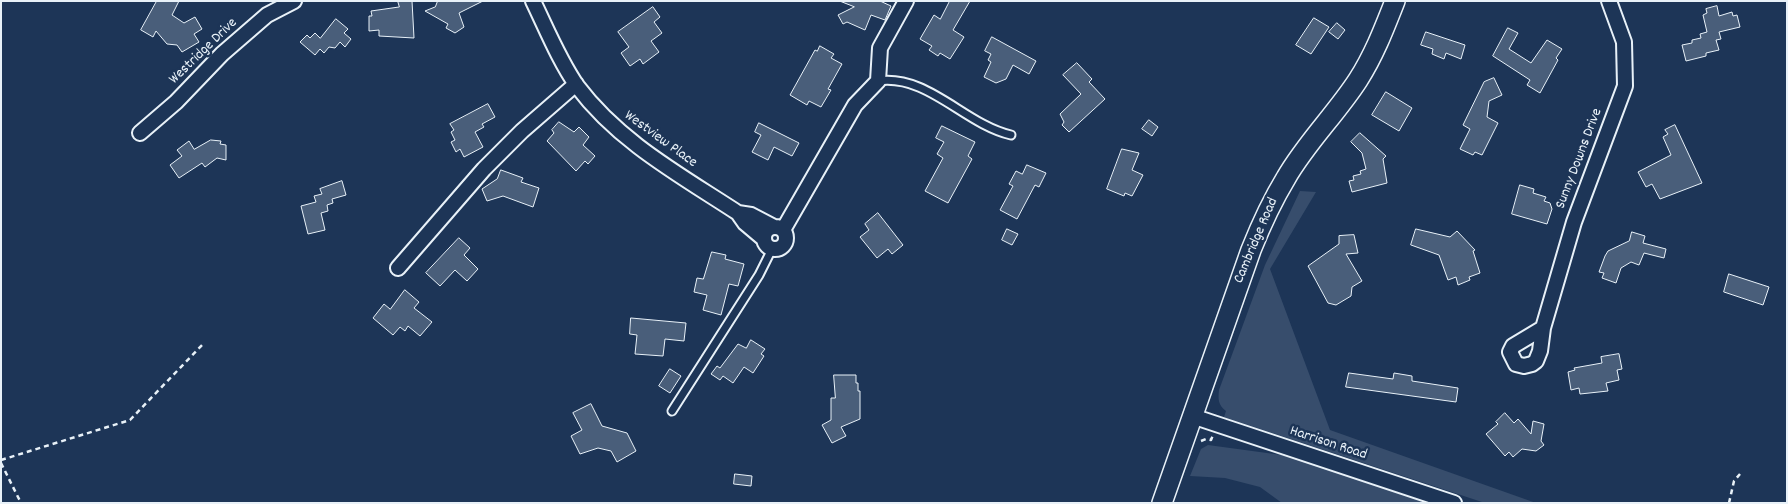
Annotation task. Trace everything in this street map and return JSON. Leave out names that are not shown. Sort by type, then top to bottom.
[{"type":"main road","name":"Cambridge Road","points":[[1164,495],[1265,216],[1286,177],[1308,143],[1357,82],[1373,55],[1395,1]]},
{"type":"street","name":"Westridge Drive","points":[[140,133],[176,102],[222,54],[267,15],[294,1]]},
{"type":"street","name":"Westview Place","points":[[534,1],[576,84],[592,105],[631,142],[738,213],[745,223],[768,244]]},
{"type":"street","points":[[779,229],[855,105],[878,81],[880,48],[906,1]]},
{"type":"street","name":"Sunny Downs Drive","points":[[1543,328],[1574,222],[1625,86],[1624,42],[1609,1]]},
{"type":"street","points":[[398,268],[484,169],[522,131],[576,84]]},
{"type":"street","name":"Westview Place","points":[[738,213],[751,215],[779,229]]},
{"type":"street","points":[[779,229],[786,237],[785,244],[779,249],[768,244],[768,230],[779,229]]},
{"type":"street","name":"Harrison Road","points":[[1192,416],[1449,502]]},
{"type":"lane","points":[[878,81],[892,79],[910,83],[980,123],[1010,135]]},
{"type":"lane","points":[[672,411],[759,275],[768,244]]},
{"type":"path","points":[[21,503],[1,461],[130,420],[203,344]]},
{"type":"path","points":[[1729,503],[1734,481],[1740,474]]},
{"type":"shaded area","points":[[1300,191],[1316,192],[1270,269],[1330,430],[1536,503],[1485,503],[1224,417],[1226,411],[1219,402],[1219,390],[1265,265]]},
{"type":"shaded area","points":[[1208,445],[1289,456],[1431,503],[1282,503],[1260,487],[1225,478],[1190,476],[1201,449]]},
{"type":"building","points":[[157,1],[179,1],[172,15],[184,23],[195,17],[202,29],[194,34],[199,42],[182,52],[177,45],[167,44],[156,31],[153,37],[141,30]]},
{"type":"building","points":[[398,1],[412,1],[414,38],[379,36],[379,30],[369,31],[371,11],[399,7]]},
{"type":"building","points":[[438,1],[483,1],[459,13],[464,27],[455,33],[446,28],[448,24],[425,11],[435,7]]},
{"type":"building","points":[[840,1],[880,1],[891,6],[885,20],[871,15],[865,30],[847,22],[843,24],[838,15],[854,7]]},
{"type":"building","points":[[950,1],[970,1],[953,30],[964,37],[950,59],[940,53],[938,56],[929,50],[932,46],[920,39],[934,15],[940,19]]},
{"type":"building","points":[[1717,6],[1719,16],[1732,12],[1733,16],[1737,15],[1740,27],[1719,32],[1721,39],[1716,40],[1719,50],[1706,53],[1706,56],[1686,61],[1682,45],[1692,43],[1692,40],[1701,38],[1700,34],[1707,32],[1703,15],[1707,13],[1706,9]]},
{"type":"building","points":[[653,7],[660,17],[654,22],[662,33],[651,41],[659,52],[643,64],[640,59],[630,66],[621,53],[629,47],[618,32]]},
{"type":"building","points":[[1314,18],[1329,27],[1311,54],[1296,45]]},
{"type":"building","points":[[336,19],[348,29],[344,33],[351,39],[345,47],[340,42],[335,48],[329,47],[324,53],[320,49],[315,55],[300,42],[307,35],[310,38],[315,33],[320,38]]},
{"type":"building","points":[[1337,23],[1345,30],[1338,39],[1329,32]]},
{"type":"building","points":[[1508,28],[1518,33],[1509,49],[1531,63],[1547,40],[1562,49],[1540,93],[1527,85],[1530,80],[1493,56]]},
{"type":"building","points":[[1426,32],[1465,45],[1461,59],[1446,53],[1444,59],[1432,54],[1433,49],[1421,45]]},
{"type":"building","points":[[992,37],[1036,61],[1029,74],[1013,65],[1006,79],[996,83],[984,77],[991,62],[988,60],[991,54],[985,51]]},
{"type":"building","points":[[820,46],[834,54],[831,58],[842,64],[828,89],[831,90],[821,107],[809,101],[807,105],[790,95],[815,50],[817,51]]},
{"type":"building","points":[[1077,63],[1092,79],[1089,82],[1105,99],[1069,132],[1062,125],[1064,122],[1060,114],[1081,94],[1063,75]]},
{"type":"building","points":[[1494,78],[1502,95],[1489,101],[1487,117],[1498,123],[1482,155],[1475,152],[1473,155],[1460,149],[1470,129],[1463,125],[1484,82]]},
{"type":"building","points":[[1386,92],[1412,108],[1399,131],[1372,115]]},
{"type":"building","points":[[488,104],[495,117],[482,124],[484,127],[475,132],[483,147],[464,157],[460,149],[456,152],[451,142],[455,140],[451,132],[454,130],[450,124]]},
{"type":"building","points":[[1149,120],[1158,127],[1152,136],[1142,129]]},
{"type":"building","points":[[559,122],[574,132],[579,127],[589,137],[583,145],[595,156],[588,164],[585,161],[576,171],[547,141],[554,133],[552,130]]},
{"type":"building","points":[[759,123],[799,143],[792,156],[774,147],[768,160],[752,152],[761,135],[755,132]]},
{"type":"building","points":[[1675,125],[1702,183],[1660,199],[1652,184],[1646,187],[1638,172],[1671,155],[1663,137],[1668,134],[1665,130]]},
{"type":"building","points":[[942,126],[975,142],[968,156],[972,159],[948,203],[925,191],[943,158],[937,154],[944,142],[936,138]]},
{"type":"building","points":[[1360,133],[1386,156],[1383,159],[1387,183],[1352,192],[1349,181],[1354,180],[1353,176],[1361,174],[1360,171],[1366,169],[1362,153],[1351,142]]},
{"type":"building","points":[[211,140],[221,141],[220,144],[226,145],[226,160],[217,158],[205,167],[202,163],[179,178],[170,165],[182,156],[177,150],[189,141],[194,149]]},
{"type":"building","points":[[1122,149],[1139,153],[1132,170],[1143,175],[1132,196],[1125,193],[1124,196],[1107,189]]},
{"type":"building","points":[[1027,165],[1046,173],[1039,187],[1035,185],[1017,219],[1000,210],[1013,186],[1009,184],[1016,171],[1022,174]]},
{"type":"building","points":[[501,170],[523,178],[521,182],[539,188],[533,207],[503,196],[487,201],[482,189],[497,179]]},
{"type":"building","points":[[342,181],[346,195],[332,199],[333,203],[327,205],[328,211],[321,213],[325,230],[308,234],[301,206],[316,202],[314,196],[322,194],[320,189]]},
{"type":"building","points":[[1520,185],[1534,189],[1533,193],[1546,197],[1544,201],[1550,203],[1552,209],[1547,224],[1512,214]]},
{"type":"building","points":[[878,213],[903,245],[892,254],[888,249],[877,258],[860,237],[869,230],[865,224]]},
{"type":"building","points":[[1007,229],[1018,234],[1012,245],[1002,240]]},
{"type":"building","points":[[1416,229],[1450,237],[1457,231],[1475,250],[1473,251],[1480,273],[1469,277],[1470,280],[1458,285],[1456,277],[1448,280],[1439,255],[1411,245]]},
{"type":"building","points":[[1632,232],[1645,236],[1643,243],[1666,249],[1664,258],[1644,253],[1639,265],[1631,262],[1621,268],[1616,283],[1602,278],[1604,273],[1599,272],[1608,251],[1629,241]]},
{"type":"building","points":[[1354,235],[1358,253],[1346,254],[1362,281],[1352,287],[1351,296],[1336,305],[1328,303],[1308,266],[1339,244],[1339,236]]},
{"type":"building","points":[[459,238],[470,248],[464,255],[478,269],[467,281],[455,270],[440,286],[426,273]]},
{"type":"building","points":[[712,252],[726,255],[725,259],[744,264],[738,286],[729,284],[721,315],[703,310],[707,295],[694,292],[697,278],[703,279]]},
{"type":"building","points":[[1729,274],[1769,287],[1763,305],[1724,292]]},
{"type":"building","points":[[405,290],[419,302],[414,308],[432,322],[420,336],[408,326],[405,331],[400,327],[393,335],[373,318],[384,304],[390,309]]},
{"type":"building","points":[[631,318],[686,323],[684,341],[665,339],[663,356],[635,354],[637,335],[630,334]]},
{"type":"building","points":[[751,340],[765,349],[761,354],[764,356],[753,373],[744,367],[733,383],[723,376],[720,380],[711,374],[717,366],[720,368],[738,344],[746,348]]},
{"type":"building","points":[[1619,354],[1622,369],[1617,370],[1619,380],[1606,383],[1608,391],[1580,394],[1579,388],[1571,390],[1568,372],[1575,370],[1574,368],[1602,363],[1601,357]]},
{"type":"building","points":[[670,369],[681,376],[670,393],[659,386]]},
{"type":"building","points":[[1349,373],[1393,379],[1394,373],[1412,376],[1412,381],[1458,388],[1456,402],[1346,387]]},
{"type":"building","points":[[834,375],[856,375],[858,391],[860,391],[860,419],[841,427],[846,436],[832,443],[822,425],[831,420],[831,398],[835,398]]},
{"type":"building","points":[[591,404],[602,426],[627,433],[636,451],[617,462],[611,451],[598,448],[580,454],[571,436],[582,430],[573,413]]},
{"type":"building","points":[[1505,413],[1514,423],[1518,419],[1531,434],[1533,421],[1544,424],[1541,441],[1544,445],[1536,451],[1522,449],[1513,457],[1509,452],[1505,456],[1486,434],[1498,424],[1496,422]]},
{"type":"building","points":[[735,474],[752,476],[751,486],[734,484]]}]
